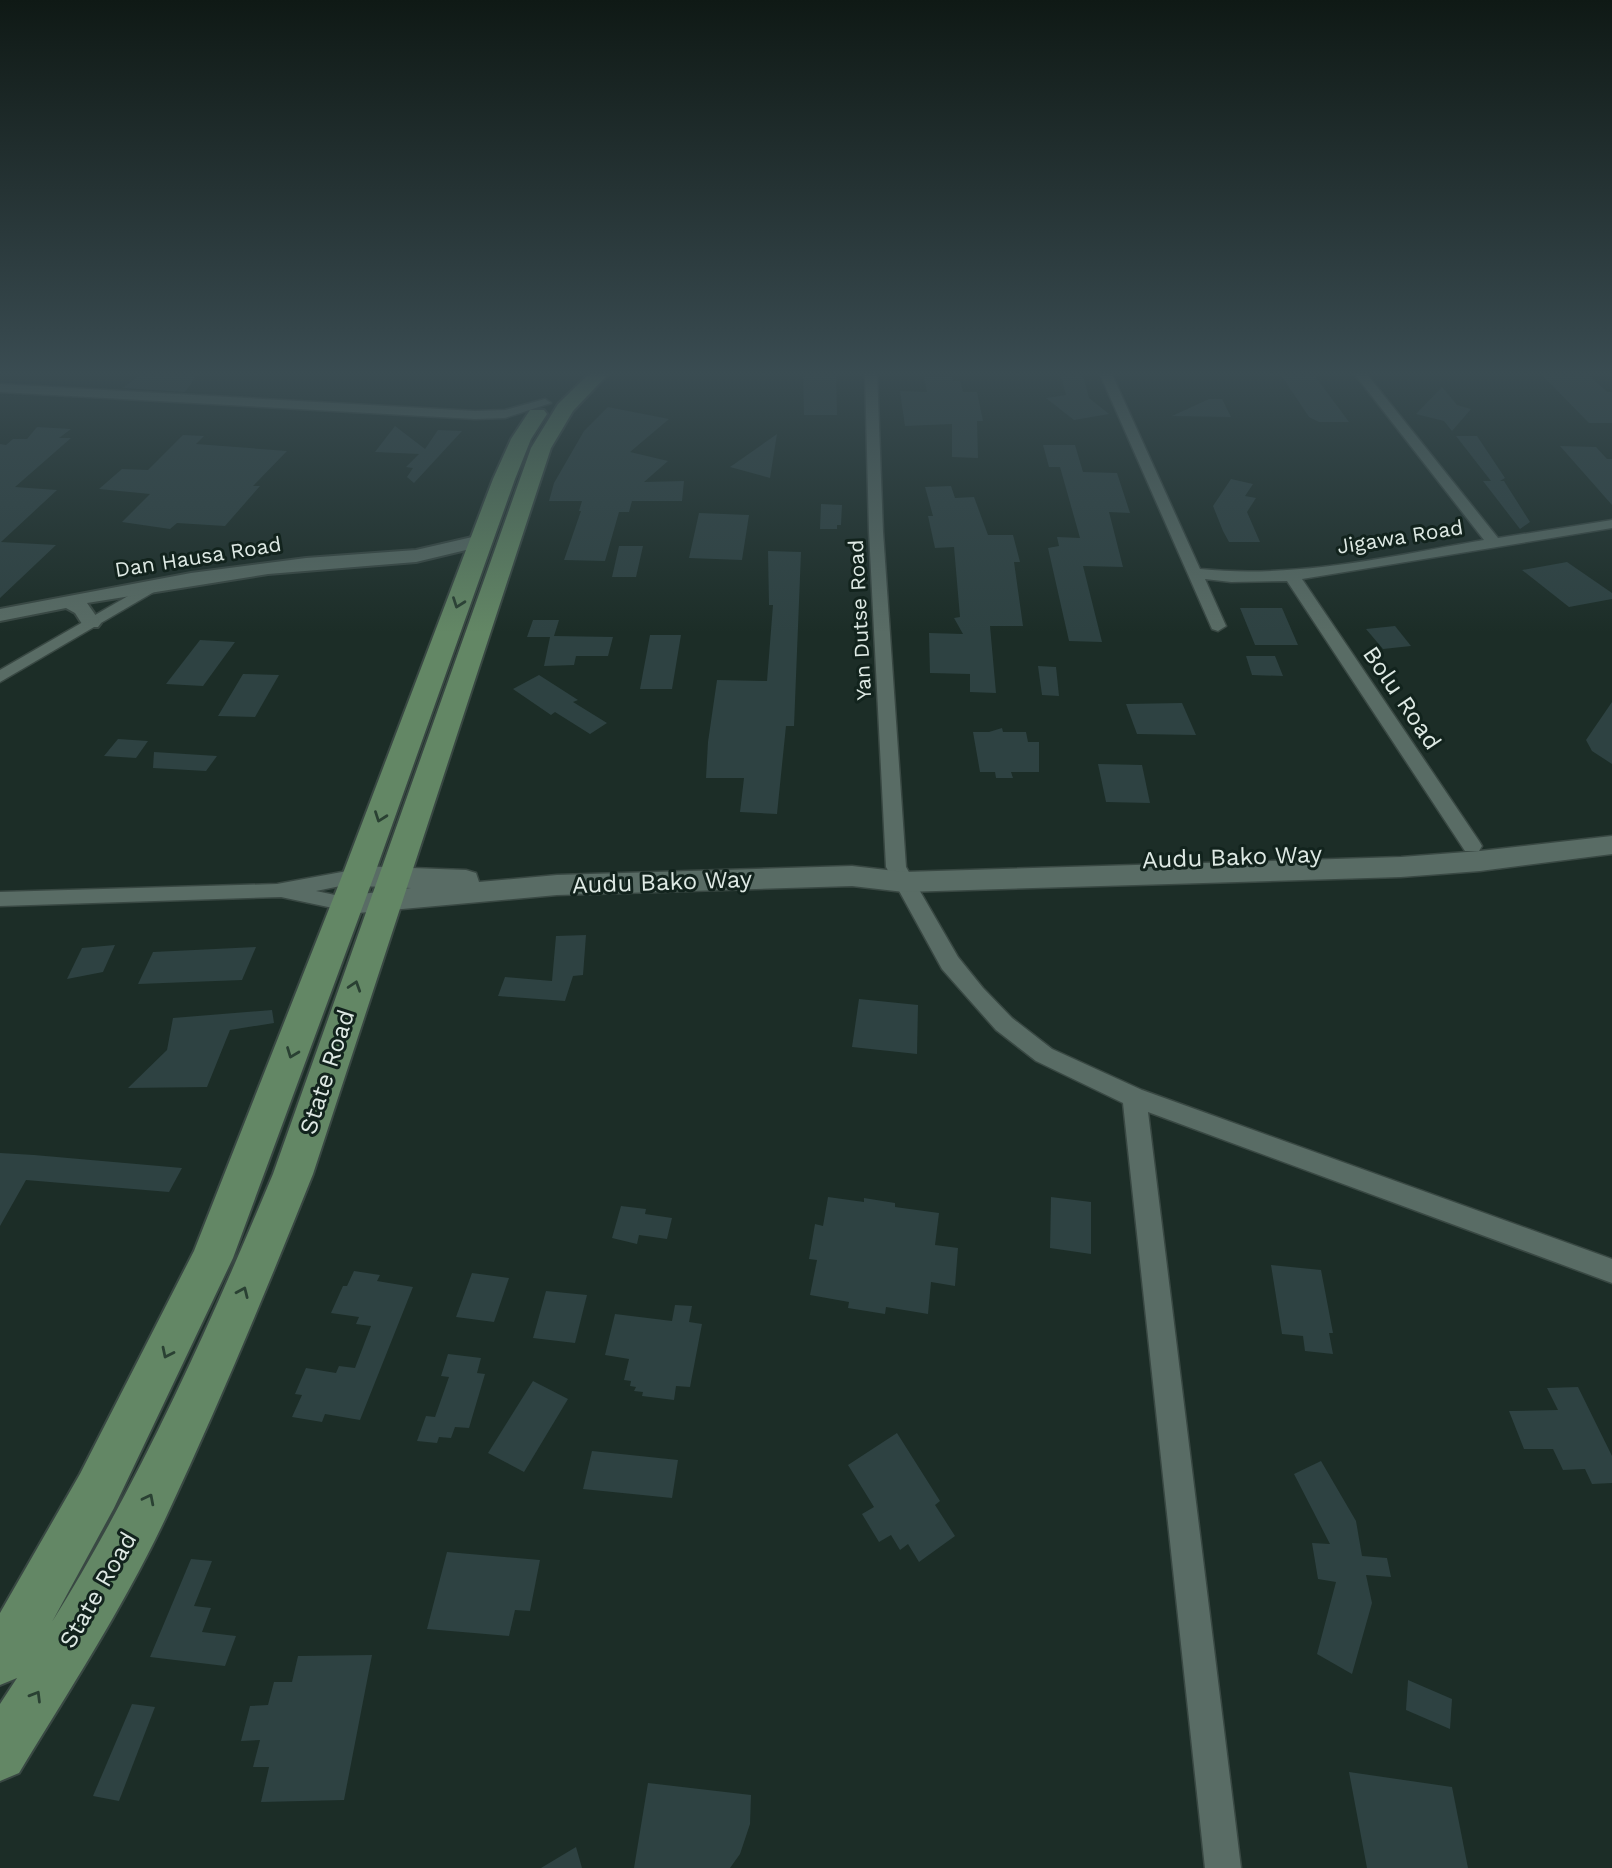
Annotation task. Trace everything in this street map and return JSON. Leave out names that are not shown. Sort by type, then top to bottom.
[{"type":"main road","name":"State Road","points":[[0,1659],[24,1622],[97,1491],[212,1258],[353,890],[511,459]]},
{"type":"main road","name":"State Road","points":[[0,1754],[92,1604],[149,1500],[293,1174],[537,459]]},
{"type":"main road","name":"Audu Bako Way","points":[[353,890],[900,874],[1472,846],[1612,829]]},
{"type":"main road","name":"Audu Bako Way","points":[[900,874],[1401,867],[1612,845]]},
{"type":"street","name":"Yan Dutse Road","points":[[874,459],[876,532],[900,874]]},
{"type":"street","points":[[1143,459],[1218,626]]},
{"type":"street","points":[[1427,459],[1494,544]]},
{"type":"street","name":"Jigawa Road","points":[[1193,573],[1231,577],[1292,576],[1612,523]]},
{"type":"street","name":"Dan Hausa Road","points":[[405,558],[446,552],[476,554]]},
{"type":"street","name":"Dan Hausa Road","points":[[0,615],[154,586],[305,564],[476,554]]},
{"type":"street","name":"Bolu Road","points":[[1292,576],[1472,846]]},
{"type":"street","points":[[0,677],[154,586]]},
{"type":"street","points":[[68,601],[83,609],[91,623]]},
{"type":"street","points":[[900,874],[950,963],[1004,1024],[1044,1055],[1134,1097],[1612,1271]]},
{"type":"street","points":[[277,891],[353,890]]},
{"type":"street","points":[[0,899],[353,890]]},
{"type":"street","points":[[1134,1097],[1223,1868]]},
{"type":"building","points":[[0,459],[47,459],[15,487],[57,490],[1,542],[56,545],[0,598]]},
{"type":"building","points":[[159,459],[279,459],[253,486],[260,486],[225,526],[177,523],[170,529],[122,522],[150,494],[99,489],[122,469],[148,470]]},
{"type":"building","points":[[414,459],[436,459],[414,483],[407,477],[413,468],[406,467]]},
{"type":"building","points":[[568,459],[660,459],[668,461],[644,482],[684,481],[682,501],[632,501],[629,512],[619,512],[605,561],[564,560],[582,501],[549,501],[554,483]]},
{"type":"building","points":[[741,459],[773,459],[770,478],[730,467]]},
{"type":"building","points":[[1047,459],[1079,459],[1083,472],[1117,473],[1130,513],[1109,512],[1123,567],[1083,566],[1102,642],[1069,641],[1048,548],[1059,546],[1057,537],[1080,538],[1060,467],[1049,467]]},
{"type":"building","points":[[1474,459],[1492,459],[1505,478],[1500,481],[1504,481],[1530,522],[1520,529],[1483,481],[1491,481]]},
{"type":"building","points":[[1572,459],[1612,459],[1612,505]]},
{"type":"building","points":[[1231,479],[1253,484],[1245,496],[1256,498],[1247,512],[1260,542],[1229,542],[1223,531],[1213,506]]},
{"type":"building","points":[[951,486],[955,498],[974,497],[988,535],[1013,535],[1020,562],[1014,562],[1023,626],[990,626],[996,693],[970,692],[970,674],[930,673],[929,633],[963,634],[954,618],[960,617],[954,547],[935,548],[928,516],[933,516],[925,487]]},
{"type":"building","points":[[821,504],[842,505],[841,525],[837,525],[837,529],[820,529]]},
{"type":"building","points":[[699,513],[749,515],[742,560],[689,558]]},
{"type":"building","points":[[619,546],[643,546],[636,577],[612,577]]},
{"type":"building","points":[[768,551],[801,552],[794,726],[786,726],[777,814],[740,812],[744,778],[706,778],[717,680],[767,681],[773,605],[769,605]]},
{"type":"building","points":[[1567,562],[1612,593],[1612,599],[1569,607],[1522,570]]},
{"type":"building","points":[[1240,608],[1282,608],[1298,645],[1255,645]]},
{"type":"building","points":[[533,620],[559,620],[554,636],[613,637],[608,656],[576,656],[574,665],[544,666],[550,637],[527,637]]},
{"type":"building","points":[[1395,626],[1411,646],[1383,649],[1366,629]]},
{"type":"building","points":[[650,635],[681,635],[672,689],[640,689]]},
{"type":"building","points":[[200,640],[235,642],[203,686],[166,684]]},
{"type":"building","points":[[1246,656],[1275,656],[1283,676],[1252,675]]},
{"type":"building","points":[[1038,666],[1056,667],[1059,696],[1042,695]]},
{"type":"building","points":[[243,674],[279,675],[255,717],[218,716]]},
{"type":"building","points":[[539,675],[578,700],[573,702],[607,723],[590,734],[555,712],[551,715],[513,689]]},
{"type":"building","points":[[1612,702],[1612,764],[1592,751],[1586,740]]},
{"type":"building","points":[[1182,703],[1196,735],[1137,734],[1126,704]]},
{"type":"building","points":[[1002,728],[1003,732],[1026,732],[1028,742],[1039,742],[1039,772],[1011,772],[1013,778],[996,778],[995,772],[980,772],[973,732],[989,732]]},
{"type":"building","points":[[118,739],[148,741],[136,758],[104,756]]},
{"type":"building","points":[[154,752],[217,756],[206,771],[153,768]]},
{"type":"building","points":[[1098,764],[1142,765],[1150,803],[1106,802]]},
{"type":"building","points":[[586,935],[583,975],[573,976],[565,1001],[498,996],[505,977],[552,981],[556,936]]},
{"type":"building","points":[[115,945],[103,972],[67,979],[82,948]]},
{"type":"building","points":[[256,947],[242,980],[138,984],[153,952]]},
{"type":"building","points":[[859,999],[918,1005],[917,1054],[852,1047]]},
{"type":"building","points":[[272,1010],[274,1023],[230,1030],[207,1087],[128,1088],[167,1050],[173,1018]]},
{"type":"building","points":[[0,1153],[182,1168],[169,1192],[26,1180],[0,1226]]},
{"type":"building","points":[[828,1197],[864,1202],[864,1198],[895,1203],[895,1207],[939,1213],[935,1245],[958,1248],[955,1286],[931,1282],[928,1314],[886,1307],[885,1314],[848,1308],[849,1302],[810,1295],[817,1260],[809,1259],[815,1224],[823,1226]]},
{"type":"building","points":[[1051,1197],[1091,1202],[1091,1254],[1050,1248]]},
{"type":"building","points":[[621,1206],[646,1209],[645,1214],[672,1218],[667,1239],[639,1235],[637,1244],[612,1238]]},
{"type":"building","points":[[1271,1265],[1321,1270],[1333,1333],[1329,1333],[1333,1354],[1305,1351],[1303,1336],[1282,1334]]},
{"type":"building","points":[[354,1271],[380,1275],[377,1281],[413,1287],[360,1420],[325,1414],[322,1422],[292,1417],[302,1395],[295,1394],[306,1368],[336,1373],[339,1366],[355,1368],[371,1326],[356,1324],[359,1317],[331,1313],[343,1286],[347,1286]]},
{"type":"building","points":[[472,1273],[509,1278],[494,1322],[456,1317]]},
{"type":"building","points":[[546,1291],[587,1295],[575,1343],[533,1338]]},
{"type":"building","points":[[675,1305],[692,1306],[689,1322],[702,1324],[690,1387],[676,1386],[674,1400],[642,1396],[643,1392],[634,1391],[636,1387],[630,1386],[631,1381],[624,1380],[629,1359],[605,1355],[615,1314],[672,1321]]},
{"type":"building","points":[[448,1354],[481,1358],[477,1373],[485,1374],[469,1428],[455,1427],[451,1438],[439,1437],[437,1443],[417,1441],[426,1416],[435,1417],[449,1377],[441,1376]]},
{"type":"building","points":[[533,1381],[568,1399],[524,1472],[488,1453]]},
{"type":"building","points":[[1578,1387],[1612,1456],[1612,1483],[1592,1484],[1585,1469],[1563,1470],[1553,1449],[1524,1449],[1509,1411],[1558,1410],[1547,1388]]},
{"type":"building","points":[[897,1433],[940,1501],[935,1505],[955,1536],[919,1562],[908,1544],[900,1550],[891,1535],[879,1542],[862,1514],[874,1507],[848,1465]]},
{"type":"building","points":[[592,1451],[678,1460],[672,1498],[583,1489]]},
{"type":"building","points":[[1321,1461],[1356,1521],[1362,1556],[1387,1558],[1391,1577],[1366,1575],[1372,1603],[1352,1674],[1317,1654],[1336,1582],[1318,1579],[1312,1543],[1330,1544],[1294,1474]]},
{"type":"building","points":[[447,1552],[540,1560],[530,1611],[515,1610],[509,1636],[427,1629]]},
{"type":"building","points":[[191,1559],[212,1561],[194,1606],[211,1608],[202,1632],[236,1636],[225,1666],[150,1657]]},
{"type":"building","points":[[372,1655],[344,1800],[261,1802],[269,1767],[253,1767],[260,1740],[241,1741],[250,1706],[268,1705],[274,1682],[292,1682],[298,1656]]},
{"type":"building","points":[[1408,1680],[1452,1699],[1450,1729],[1406,1710]]},
{"type":"building","points":[[132,1704],[155,1707],[119,1801],[93,1796]]},
{"type":"building","points":[[1349,1772],[1452,1787],[1468,1868],[1367,1868]]},
{"type":"building","points":[[648,1783],[751,1795],[750,1824],[740,1854],[730,1868],[634,1868]]},
{"type":"building","points":[[576,1847],[582,1868],[541,1868]]}]
